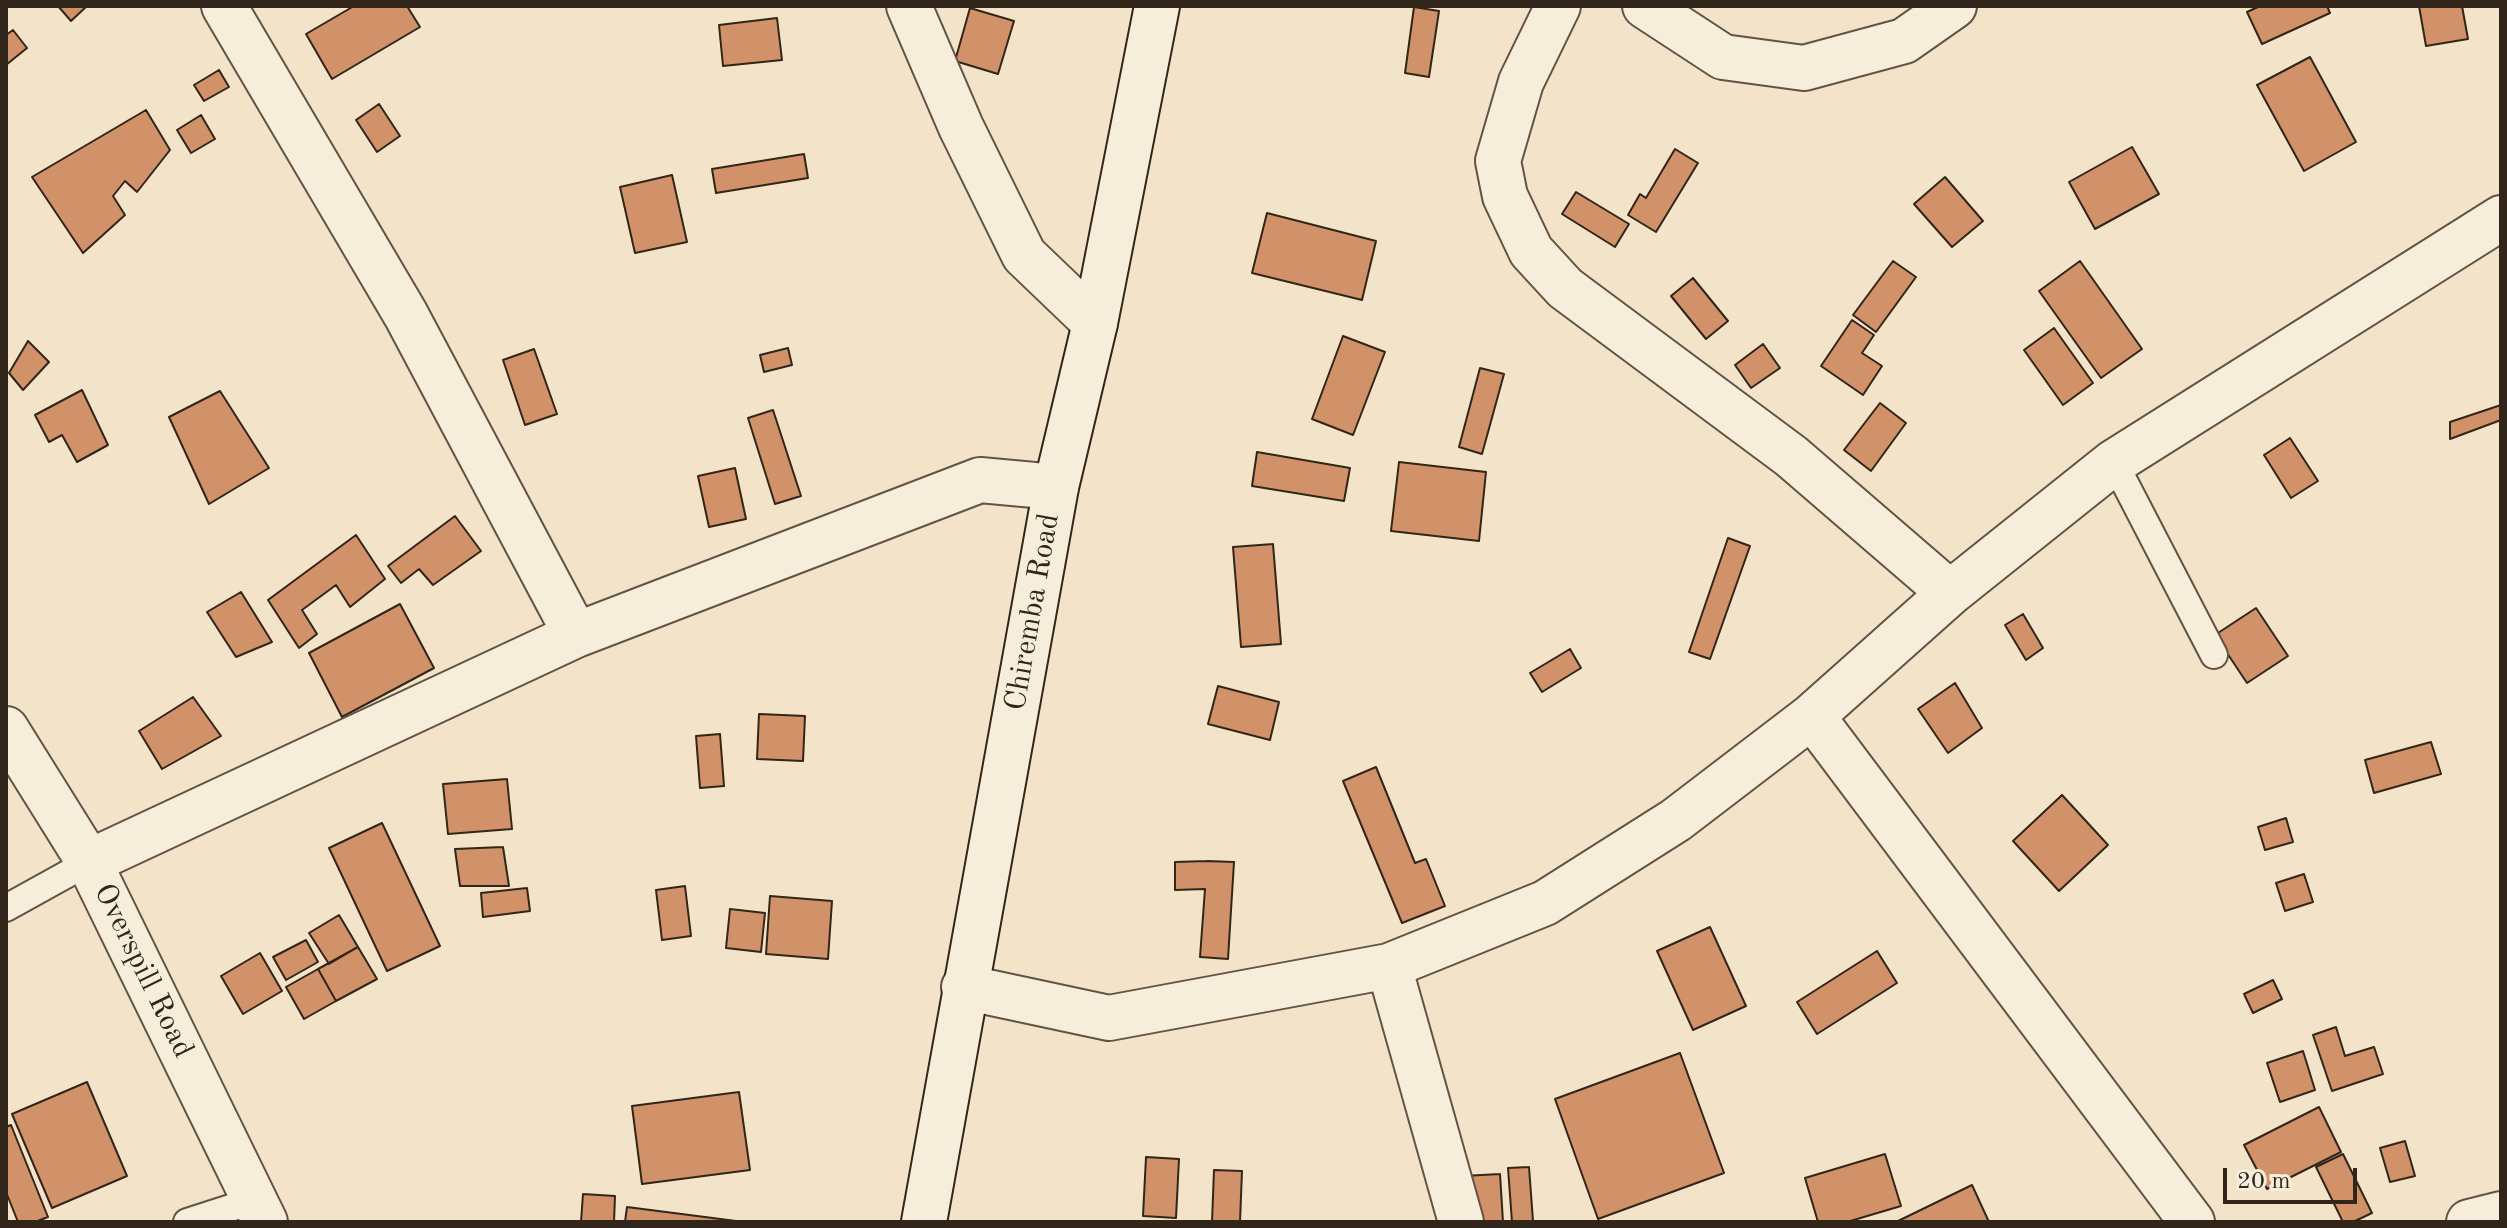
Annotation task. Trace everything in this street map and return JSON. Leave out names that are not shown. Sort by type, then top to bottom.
[{"type":"street","points":[[224,6],[406,315],[576,635]]},
{"type":"street","points":[[909,6],[961,127],[1024,255],[1095,323]]},
{"type":"street","name":"Chiremba Road","points":[[924,1222],[1056,487],[1095,323],[1157,6]]},
{"type":"street","points":[[1558,6],[1521,82],[1498,161],[1505,196],[1531,251],[1565,288],[1791,456],[1950,593]]},
{"type":"street","points":[[1645,6],[1723,57],[1804,68],[1904,41],[1954,6]]},
{"type":"street","points":[[964,987],[1109,1018],[1389,966],[1545,903],[1676,820],[1812,716],[1950,593],[2114,462],[2501,218]]},
{"type":"street","points":[[89,862],[576,635],[980,480],[1056,487]]},
{"type":"street","points":[[1812,716],[2192,1222]]},
{"type":"street","name":"Overspill Road","points":[[6,729],[89,862],[260,1211]]},
{"type":"street","points":[[1389,966],[1461,1222]]},
{"type":"street","points":[[2469,1222],[2501,1214]]},
{"type":"lane","points":[[2114,462],[2214,655]]},
{"type":"lane","points":[[6,908],[89,862]]},
{"type":"lane","points":[[187,1222],[260,1211]]},
{"type":"building","points":[[58,6],[87,6],[71,21]]},
{"type":"building","points":[[354,6],[407,6],[420,27],[332,79],[306,34]]},
{"type":"building","points":[[2260,6],[2327,6],[2330,13],[2262,44],[2247,12]]},
{"type":"building","points":[[2419,6],[2462,6],[2468,39],[2426,46]]},
{"type":"building","points":[[1414,7],[1439,11],[1429,77],[1405,73]]},
{"type":"building","points":[[970,8],[1014,21],[998,74],[955,61]]},
{"type":"building","points":[[777,18],[782,60],[723,66],[719,25]]},
{"type":"building","points":[[13,30],[27,48],[6,65],[6,35]]},
{"type":"building","points":[[2310,57],[2356,142],[2304,171],[2257,85]]},
{"type":"building","points":[[219,70],[229,87],[204,101],[194,85]]},
{"type":"building","points":[[379,104],[400,136],[377,152],[356,120]]},
{"type":"building","points":[[146,110],[170,150],[137,192],[125,181],[113,196],[125,215],[83,253],[32,177]]},
{"type":"building","points":[[201,115],[215,139],[191,153],[177,130]]},
{"type":"building","points":[[2132,147],[2159,194],[2095,229],[2069,182]]},
{"type":"building","points":[[1675,149],[1698,163],[1656,232],[1628,215],[1640,194],[1646,198]]},
{"type":"building","points":[[804,154],[808,178],[716,193],[712,169]]},
{"type":"building","points":[[672,175],[687,242],[635,253],[620,187]]},
{"type":"building","points":[[1945,177],[1983,221],[1952,247],[1914,204]]},
{"type":"building","points":[[1576,192],[1629,224],[1615,247],[1562,214]]},
{"type":"building","points":[[1267,213],[1376,241],[1362,300],[1252,273]]},
{"type":"building","points":[[1893,261],[1916,277],[1876,332],[1853,315]]},
{"type":"building","points":[[2080,261],[2142,349],[2101,378],[2039,291]]},
{"type":"building","points":[[1693,278],[1728,321],[1706,339],[1671,296]]},
{"type":"building","points":[[1852,320],[1874,335],[1862,353],[1882,366],[1863,395],[1821,366]]},
{"type":"building","points":[[2054,328],[2093,383],[2063,405],[2024,350]]},
{"type":"building","points":[[1343,336],[1385,352],[1353,435],[1312,419]]},
{"type":"building","points":[[28,341],[49,362],[23,390],[9,373]]},
{"type":"building","points":[[1763,344],[1780,368],[1751,388],[1735,365]]},
{"type":"building","points":[[788,348],[792,365],[764,372],[760,355]]},
{"type":"building","points":[[534,349],[557,414],[525,425],[503,360]]},
{"type":"building","points":[[1480,368],[1504,374],[1482,454],[1459,447]]},
{"type":"building","points":[[82,390],[108,445],[77,462],[62,435],[49,442],[35,415]]},
{"type":"building","points":[[220,391],[269,468],[209,504],[169,417]]},
{"type":"building","points":[[1880,403],[1906,423],[1871,471],[1844,450]]},
{"type":"building","points":[[2501,405],[2501,420],[2450,439],[2450,422]]},
{"type":"building","points":[[773,410],[801,496],[775,504],[748,418]]},
{"type":"building","points":[[2290,438],[2318,481],[2291,498],[2264,455]]},
{"type":"building","points":[[1257,452],[1350,468],[1344,501],[1252,486]]},
{"type":"building","points":[[1399,462],[1486,472],[1479,541],[1391,531]]},
{"type":"building","points":[[735,468],[746,519],[709,527],[698,476]]},
{"type":"building","points":[[455,516],[481,551],[433,585],[419,569],[401,583],[388,566]]},
{"type":"building","points":[[356,535],[385,579],[350,607],[336,585],[302,610],[317,634],[299,648],[268,600]]},
{"type":"building","points":[[1728,538],[1750,546],[1710,659],[1689,652]]},
{"type":"building","points":[[1273,544],[1281,644],[1241,647],[1233,547]]},
{"type":"building","points":[[241,592],[272,642],[236,657],[207,612]]},
{"type":"building","points":[[400,604],[434,668],[342,717],[309,653]]},
{"type":"building","points":[[2256,608],[2288,656],[2247,683],[2215,635]]},
{"type":"building","points":[[2023,614],[2043,648],[2026,660],[2005,625]]},
{"type":"building","points":[[1570,649],[1581,668],[1542,692],[1530,673]]},
{"type":"building","points":[[1955,683],[1982,728],[1948,753],[1918,709]]},
{"type":"building","points":[[1218,686],[1279,702],[1270,740],[1208,724]]},
{"type":"building","points":[[193,697],[221,736],[162,769],[139,731]]},
{"type":"building","points":[[759,714],[805,716],[803,761],[757,759]]},
{"type":"building","points":[[720,734],[724,786],[700,788],[696,736]]},
{"type":"building","points":[[2431,742],[2441,774],[2374,793],[2365,760]]},
{"type":"building","points":[[1376,767],[1415,863],[1426,859],[1445,906],[1402,923],[1343,781]]},
{"type":"building","points":[[507,779],[512,829],[448,834],[443,784]]},
{"type":"building","points":[[2062,795],[2108,845],[2059,891],[2013,841]]},
{"type":"building","points":[[2286,818],[2293,842],[2265,850],[2258,827]]},
{"type":"building","points":[[382,823],[440,946],[387,971],[329,848]]},
{"type":"building","points":[[503,847],[509,886],[460,886],[455,849]]},
{"type":"building","points":[[1175,862],[1234,862],[1228,959],[1200,957],[1205,889],[1175,890]]},
{"type":"building","points":[[2304,874],[2313,902],[2285,911],[2276,883]]},
{"type":"building","points":[[685,886],[691,936],[662,940],[656,890]]},
{"type":"building","points":[[527,888],[530,911],[483,917],[481,893]]},
{"type":"building","points":[[770,896],[832,901],[828,959],[766,954]]},
{"type":"building","points":[[730,909],[765,913],[761,952],[726,948]]},
{"type":"building","points":[[339,915],[358,947],[329,964],[309,933]]},
{"type":"building","points":[[1710,927],[1746,1006],[1693,1030],[1657,951]]},
{"type":"building","points":[[306,940],[318,962],[286,980],[273,957]]},
{"type":"building","points":[[358,947],[377,979],[336,1001],[318,969]]},
{"type":"building","points":[[1877,951],[1897,983],[1817,1034],[1797,1002]]},
{"type":"building","points":[[260,953],[282,991],[243,1014],[221,976]]},
{"type":"building","points":[[318,969],[336,1001],[304,1019],[286,987]]},
{"type":"building","points":[[2273,980],[2282,999],[2253,1013],[2244,994]]},
{"type":"building","points":[[2336,1027],[2345,1056],[2374,1047],[2383,1074],[2332,1091],[2313,1035]]},
{"type":"building","points":[[2303,1051],[2315,1090],[2280,1102],[2267,1063]]},
{"type":"building","points":[[1680,1053],[1724,1173],[1598,1219],[1555,1099]]},
{"type":"building","points":[[87,1082],[127,1176],[52,1208],[12,1114]]},
{"type":"building","points":[[739,1092],[750,1170],[642,1184],[632,1106]]},
{"type":"building","points":[[2319,1107],[2341,1152],[2267,1189],[2244,1145]]},
{"type":"building","points":[[11,1125],[48,1217],[35,1222],[18,1222],[6,1192],[6,1127]]},
{"type":"building","points":[[2405,1141],[2415,1176],[2390,1182],[2380,1148]]},
{"type":"building","points":[[1885,1154],[1901,1206],[1847,1222],[1818,1222],[1805,1178]]},
{"type":"building","points":[[2343,1154],[2372,1213],[2353,1222],[2343,1222],[2316,1167]]},
{"type":"building","points":[[1146,1157],[1179,1159],[1176,1218],[1143,1216]]},
{"type":"building","points":[[1529,1167],[1533,1221],[1512,1222],[1508,1168]]},
{"type":"building","points":[[1214,1170],[1242,1171],[1240,1222],[1212,1222]]},
{"type":"building","points":[[1500,1174],[1503,1222],[1466,1222],[1463,1176]]},
{"type":"building","points":[[1972,1185],[1989,1222],[1896,1222]]},
{"type":"building","points":[[583,1194],[615,1196],[614,1222],[581,1222]]},
{"type":"building","points":[[627,1207],[736,1221],[736,1222],[625,1222]]}]
